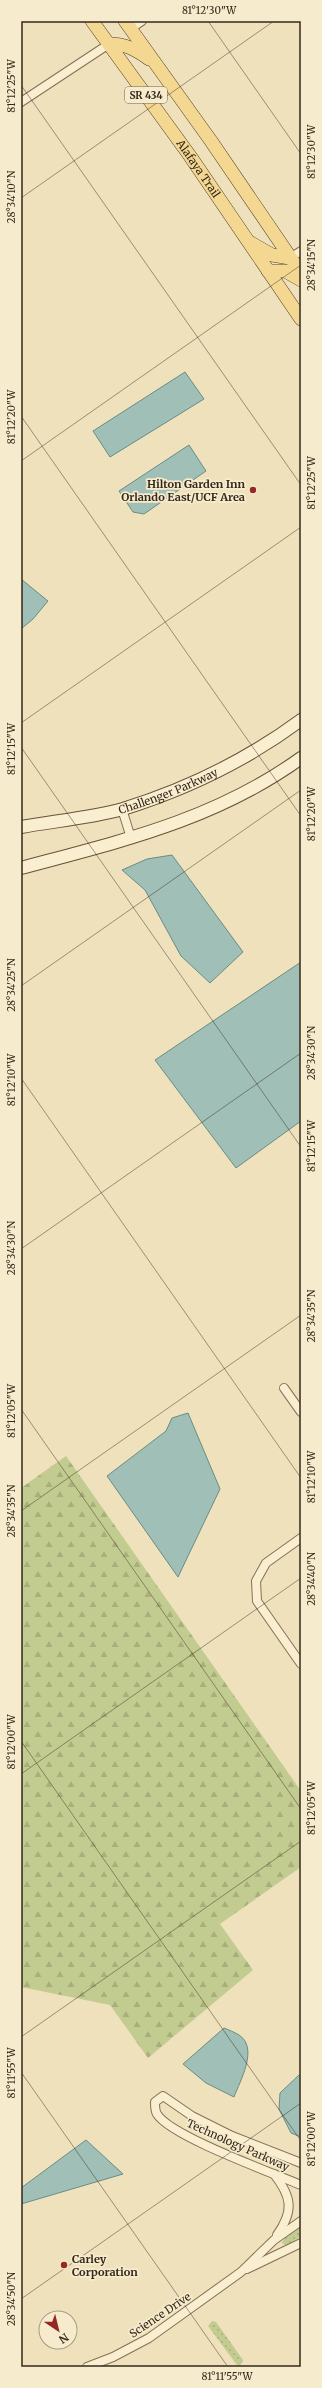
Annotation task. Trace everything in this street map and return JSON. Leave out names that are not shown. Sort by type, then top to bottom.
[{"type":"main road","name":"Alafaya Trail","points":[[92,21],[301,319]]},
{"type":"main road","name":"SR 434","points":[[128,25],[296,254],[301,273]]},
{"type":"main road","points":[[109,44],[123,44],[132,47],[157,64]]},
{"type":"main road","points":[[248,242],[272,255],[296,254]]},
{"type":"main road","points":[[268,271],[285,271],[301,280]]},
{"type":"main road","name":"Challenger Parkway","points":[[21,827],[122,809],[191,784],[232,765],[269,744],[301,720]]},
{"type":"main road","points":[[21,868],[131,838],[208,812],[284,770],[301,758]]},
{"type":"street","points":[[128,25],[142,21]]},
{"type":"street","points":[[21,102],[109,44]]},
{"type":"street","points":[[122,809],[131,838]]},
{"type":"street","points":[[284,1388],[301,1412]]},
{"type":"street","points":[[301,1538],[266,1563],[256,1581],[257,1601],[301,1664]]},
{"type":"street","name":"Technology Parkway","points":[[301,2163],[232,2136],[192,2116],[163,2096],[155,2102],[157,2114],[167,2124],[192,2139],[301,2185]]},
{"type":"street","points":[[274,2173],[284,2187],[289,2206],[285,2223],[274,2240]]},
{"type":"street","name":"Science Drive","points":[[87,2367],[112,2357],[150,2338],[241,2272],[274,2240],[301,2221]]},
{"type":"street","name":"Science Drive","points":[[241,2272],[301,2242]]},
{"type":"green space","points":[[66,1456],[301,1791],[301,1867],[220,1924],[253,1970],[148,2058],[110,2005],[21,1987],[21,1488]]},
{"type":"green space","points":[[301,2226],[301,2236],[286,2246],[282,2243],[284,2239]]},
{"type":"green space","points":[[212,2321],[216,2322],[243,2360],[240,2366],[237,2365],[208,2326]]},
{"type":"water","points":[[185,372],[204,399],[110,457],[93,431]]},
{"type":"water","points":[[189,445],[206,471],[144,514],[133,512],[119,491]]},
{"type":"water","points":[[21,579],[48,601],[33,619],[21,629]]},
{"type":"water","points":[[172,855],[243,952],[210,983],[181,956],[145,890],[122,870],[147,859]]},
{"type":"water","points":[[301,962],[301,1121],[236,1168],[155,1060]]},
{"type":"water","points":[[188,1413],[220,1489],[178,1577],[107,1476],[166,1431],[172,1418]]},
{"type":"water","points":[[224,2028],[239,2035],[245,2041],[248,2048],[246,2065],[234,2097],[206,2083],[183,2064]]},
{"type":"water","points":[[299,2075],[301,2075],[301,2137],[291,2133],[279,2109],[280,2093]]},
{"type":"water","points":[[86,2140],[123,2174],[21,2204],[21,2188]]},
{"type":"place","name":"Hilton Garden Inn Orlando East/UCF Area","points":[[253,490]]},
{"type":"place","name":"Carley Corporation","points":[[64,2265]]}]
